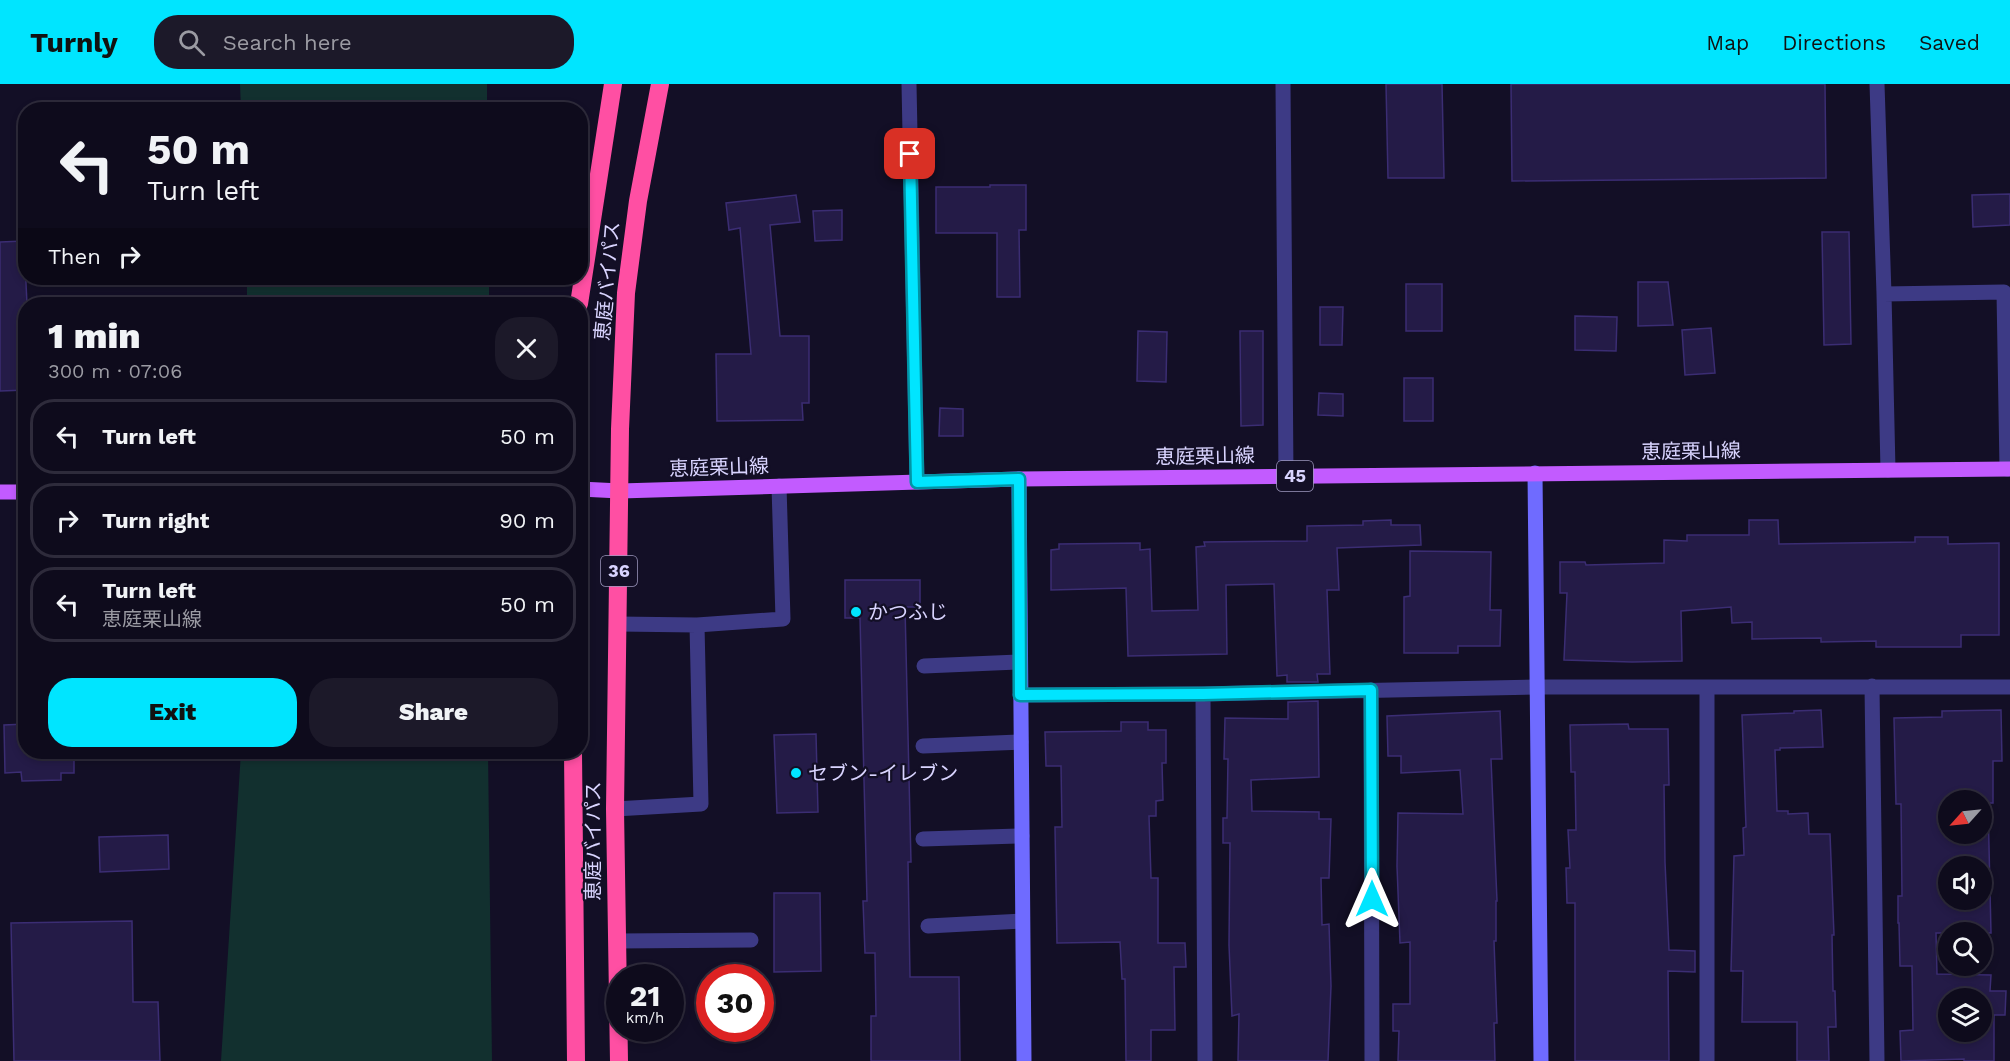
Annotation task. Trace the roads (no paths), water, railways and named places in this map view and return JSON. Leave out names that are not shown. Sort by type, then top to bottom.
[{"type":"highway","name":"恵庭バイパス","points":[[588,246],[613,84]]},
{"type":"highway","name":"恵庭バイパス","points":[[619,1061],[615,809],[620,429],[626,293],[638,201],[660,84]]},
{"type":"highway","name":"恵庭バイパス","points":[[573,759],[576,1061]]},
{"type":"main road","name":"恵庭栗山線","points":[[588,489],[620,491],[1019,479],[2009,468]]},
{"type":"main road","points":[[0,492],[18,492]]},
{"type":"street","points":[[909,84],[917,482]]},
{"type":"street","points":[[1283,84],[1286,476]]},
{"type":"street","points":[[1877,84],[1888,470]]},
{"type":"street","points":[[1884,294],[2004,292],[2009,468]]},
{"type":"street","points":[[1535,473],[1541,1061]]},
{"type":"street","points":[[1019,479],[1024,1061]]},
{"type":"street","points":[[618,624],[697,625],[783,620],[779,486]]},
{"type":"street","points":[[615,809],[701,804],[697,625]]},
{"type":"street","points":[[924,666],[1020,662]]},
{"type":"street","points":[[1872,686],[1877,1061]]},
{"type":"street","points":[[1020,695],[1203,694],[1538,687],[2010,687]]},
{"type":"street","points":[[1707,688],[1707,1061]]},
{"type":"street","points":[[1371,690],[1372,1061]]},
{"type":"street","points":[[1203,694],[1205,1061]]},
{"type":"street","points":[[923,746],[1021,742]]},
{"type":"street","points":[[923,839],[1022,836]]},
{"type":"street","points":[[928,926],[1022,921]]},
{"type":"street","points":[[617,941],[751,940]]},
{"type":"place","name":"かつふじ","points":[[856,612]]},
{"type":"place","name":"セブン-イレブン","points":[[796,773]]}]
